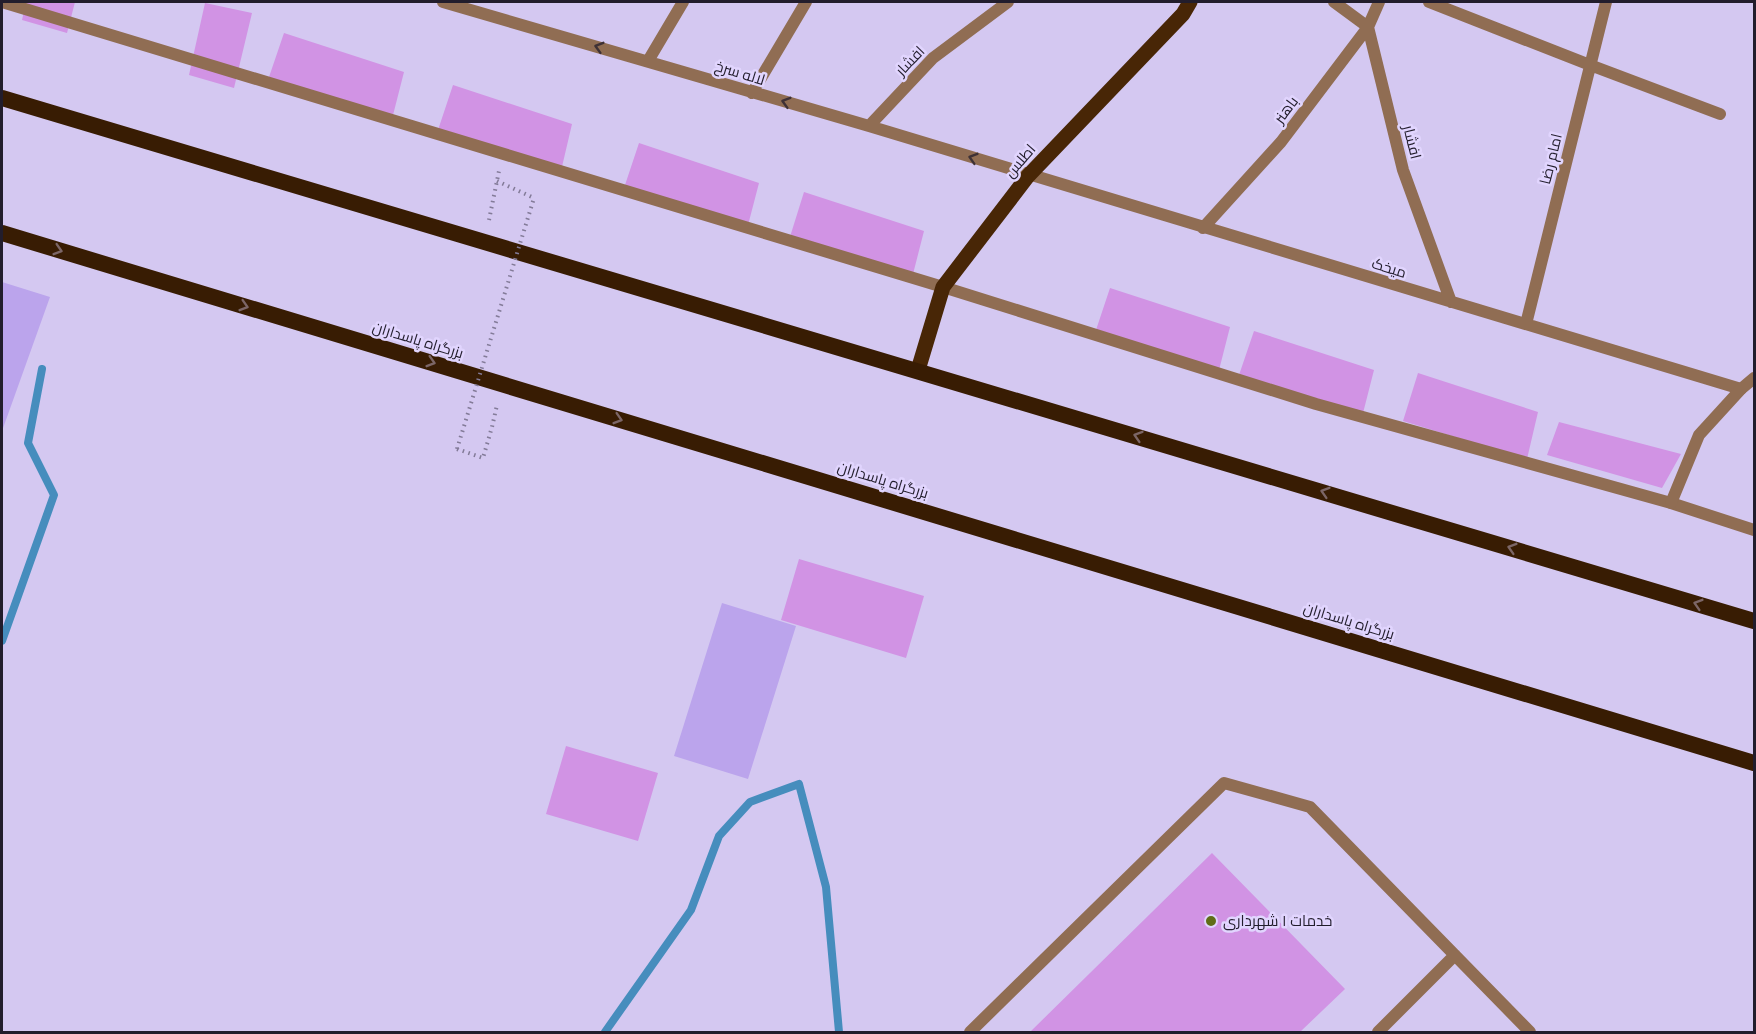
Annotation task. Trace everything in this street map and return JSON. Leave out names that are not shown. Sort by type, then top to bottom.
[{"type":"highway","points":[[2,98],[1755,621]]},
{"type":"highway","name":"بزرگراه پاسداران","points":[[2,233],[1755,763]]},
{"type":"main road","name":"اطلس","points":[[918,370],[943,287],[1028,176],[1183,14],[1190,2]]},
{"type":"street","points":[[2,2],[943,287],[1316,404],[1671,503],[1755,531]]},
{"type":"street","name":"لاله سرخ","points":[[443,2],[869,126],[1028,176]]},
{"type":"street","points":[[648,61],[683,2]]},
{"type":"street","points":[[752,93],[806,2]]},
{"type":"street","name":"افشار","points":[[869,126],[933,58],[1008,2]]},
{"type":"street","points":[[1334,2],[1368,27]]},
{"type":"street","name":"باهنر","points":[[1203,228],[1281,142],[1368,27],[1379,2]]},
{"type":"street","points":[[1429,2],[1720,114]]},
{"type":"street","name":"امام رضا","points":[[1526,324],[1606,2]]},
{"type":"street","name":"افشار","points":[[1368,27],[1403,170],[1451,302]]},
{"type":"street","name":"میخک","points":[[1028,176],[1741,389]]},
{"type":"street","points":[[1671,503],[1698,435],[1741,389],[1755,378]]},
{"type":"street","points":[[970,1032],[1224,783],[1310,807],[1530,1032]]},
{"type":"street","points":[[1378,1032],[1455,955]]},
{"type":"path","points":[[484,241],[503,155]]},
{"type":"path","points":[[497,181],[534,198],[457,449],[483,458],[501,384]]},
{"type":"shaded area","points":[[2,282],[50,297],[2,431]]},
{"type":"shaded area","points":[[722,603],[796,626],[748,779],[674,756]]},
{"type":"building","points":[[26,2],[75,2],[67,33],[22,20]]},
{"type":"building","points":[[205,3],[252,13],[234,88],[189,75]]},
{"type":"building","points":[[284,33],[404,72],[392,119],[268,80]]},
{"type":"building","points":[[453,85],[572,124],[561,171],[437,133]]},
{"type":"building","points":[[639,143],[759,183],[747,229],[623,191]]},
{"type":"building","points":[[804,192],[924,231],[912,278],[789,240]]},
{"type":"building","points":[[1110,288],[1230,327],[1218,374],[1094,336]]},
{"type":"building","points":[[1254,331],[1374,370],[1362,417],[1238,378]]},
{"type":"building","points":[[1418,373],[1538,412],[1527,459],[1403,421]]},
{"type":"building","points":[[1559,422],[1681,454],[1662,488],[1547,455]]},
{"type":"building","points":[[799,559],[924,596],[906,658],[781,620]]},
{"type":"building","points":[[566,746],[658,773],[638,841],[546,814]]},
{"type":"building","name":"خدمات ۱ شهرداری","points":[[1212,853],[1345,989],[1300,1032],[1030,1032]]},
{"type":"waterway","points":[[2,641],[54,495],[28,443],[42,369]]},
{"type":"waterway","points":[[605,1032],[691,910],[719,836],[750,802],[799,784],[826,887],[839,1032]]},
{"type":"place","name":"خدمات ۱ شهرداری","points":[[1211,921]]}]
